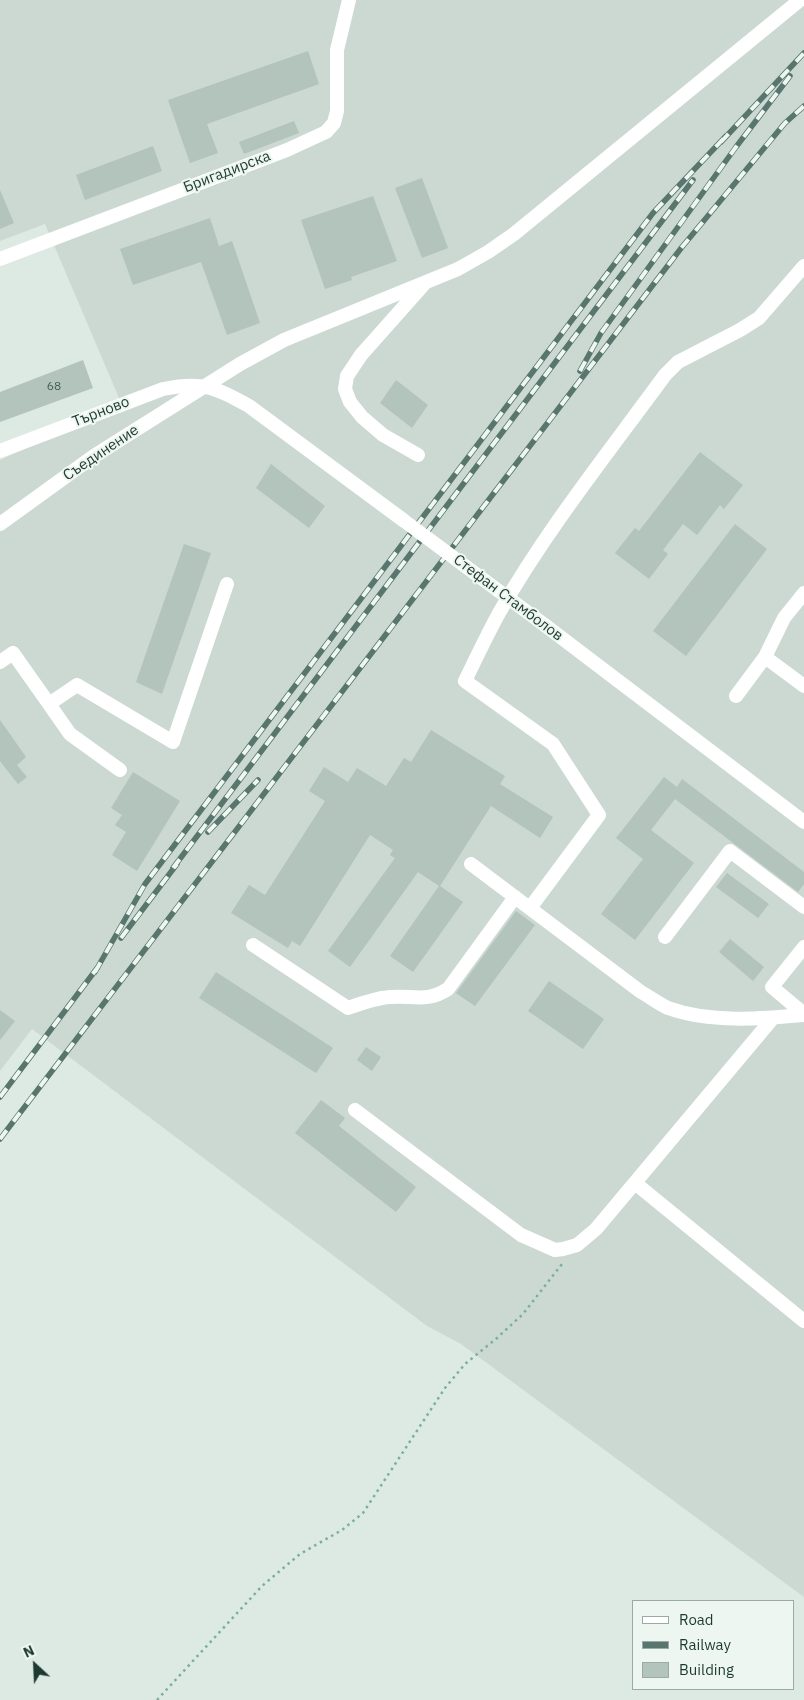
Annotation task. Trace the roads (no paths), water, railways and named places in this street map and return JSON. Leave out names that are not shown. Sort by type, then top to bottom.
[{"type":"street","name":"Бригадирска","points":[[0,259],[287,150],[326,132],[334,123],[336,111],[337,50],[349,0]]},
{"type":"street","name":"Съединение","points":[[0,524],[94,456],[204,386],[284,340],[458,269],[488,252],[514,234],[800,0]]},
{"type":"street","points":[[530,908],[599,815],[553,744],[465,681],[500,612],[552,530],[664,375],[678,362],[760,318],[804,266]]},
{"type":"street","points":[[418,455],[383,435],[362,417],[350,402],[345,389],[347,376],[361,355],[426,282]]},
{"type":"street","name":"Търново","points":[[0,451],[163,389],[185,385],[204,386]]},
{"type":"street","name":"Стефан Стамболов","points":[[204,386],[224,393],[249,406],[546,626],[804,822]]},
{"type":"street","points":[[49,704],[77,685],[173,742],[227,584]]},
{"type":"street","points":[[736,696],[765,657],[784,618],[804,593]]},
{"type":"street","points":[[0,662],[13,653],[70,734],[120,770]]},
{"type":"street","points":[[765,657],[804,686]]},
{"type":"street","points":[[665,937],[730,851],[804,907]]},
{"type":"street","points":[[471,864],[641,992],[667,1007],[692,1015],[728,1018],[773,1018],[804,1014]]},
{"type":"street","points":[[253,946],[348,1008],[370,1000],[390,997],[430,998],[448,989],[515,897]]},
{"type":"street","points":[[804,947],[772,987],[804,1014]]},
{"type":"street","points":[[355,1110],[521,1235],[554,1250],[563,1249],[578,1245],[596,1229],[773,1018]]},
{"type":"street","points":[[635,1183],[804,1321]]},
{"type":"railway","points":[[721,142],[804,53]]},
{"type":"railway","points":[[580,371],[601,333],[790,76]]},
{"type":"railway","points":[[0,1139],[682,247],[785,123],[804,106]]},
{"type":"railway","points":[[95,972],[145,884],[653,213],[726,136]]},
{"type":"railway","points":[[173,868],[693,180]]},
{"type":"railway","points":[[208,832],[258,780]]},
{"type":"railway","points":[[121,938],[177,864]]},
{"type":"railway","points":[[0,1097],[98,967]]}]
